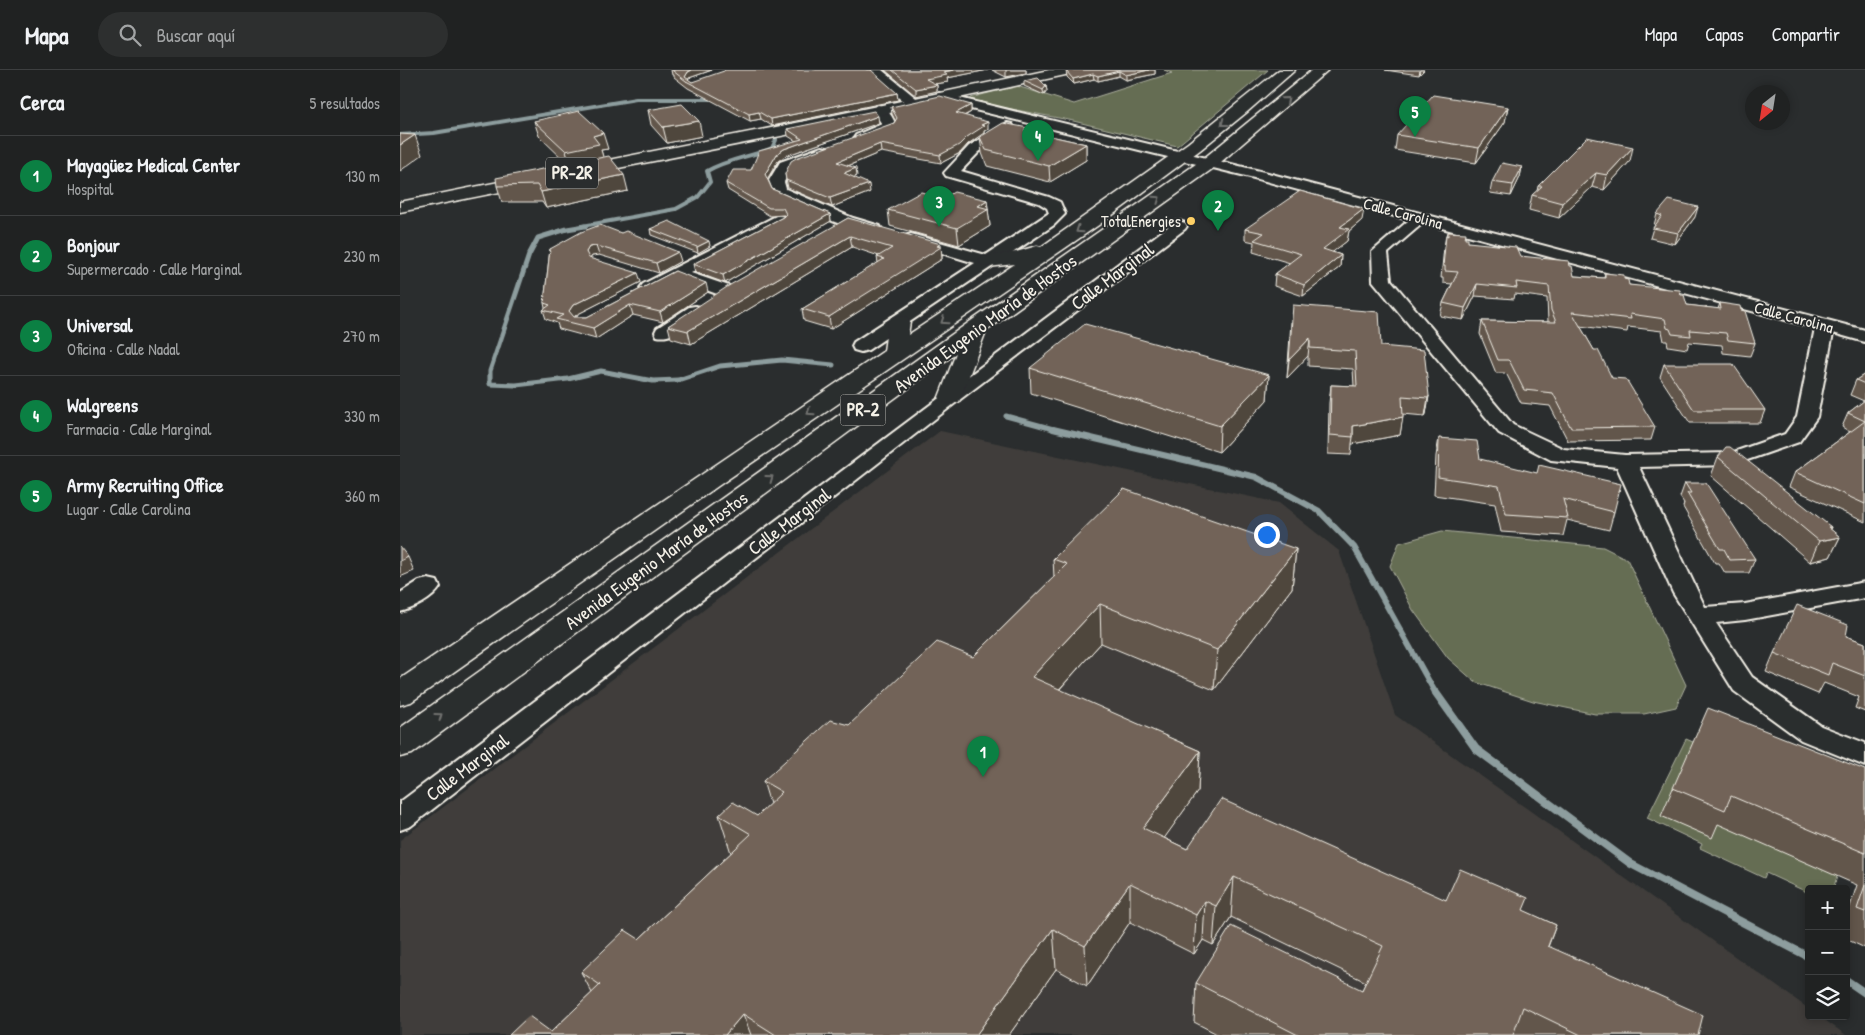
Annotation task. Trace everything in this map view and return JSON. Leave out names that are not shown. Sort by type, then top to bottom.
[{"type":"main road","name":"PR-2R","points":[[400,207],[743,139],[1070,70]]},
{"type":"main road","name":"Avenida Eugenio María de Hostos","points":[[400,694],[1055,246],[1182,156],[1261,94],[1288,70]]},
{"type":"main road","name":"Avenida Eugenio María de Hostos","points":[[400,745],[976,328],[1208,163],[1321,70]]},
{"type":"main road","points":[[988,261],[1018,258],[1055,246]]},
{"type":"main road","points":[[895,354],[899,322]]},
{"type":"main road","points":[[951,397],[976,328]]},
{"type":"street","points":[[875,70],[890,85],[914,102]]},
{"type":"street","name":"Calle Carolina","points":[[938,97],[1182,156],[1865,336]]},
{"type":"street","points":[[878,110],[887,119],[889,126],[792,161],[786,165],[776,182],[780,192],[839,226],[889,233],[988,261]]},
{"type":"street","points":[[861,346],[1048,222],[1056,214],[1054,205],[1044,200],[951,173],[974,149],[1022,118]]},
{"type":"street","points":[[1420,218],[1380,252],[1382,281],[1506,429],[1559,455],[1625,461],[1733,459],[1792,438],[1807,417],[1825,325]]},
{"type":"street","points":[[636,294],[778,220]]},
{"type":"street","name":"Calle Marginal","points":[[400,818],[951,397],[1179,226]]},
{"type":"street","points":[[681,254],[699,261]]},
{"type":"street","points":[[644,276],[669,277],[726,291]]},
{"type":"street","points":[[664,332],[742,282]]},
{"type":"street","points":[[1625,461],[1685,593],[1698,616],[1744,684],[1812,733],[1865,755]]},
{"type":"street","points":[[400,604],[428,587]]},
{"type":"street","points":[[1698,616],[1745,612],[1865,590]]},
{"type":"shaded area","points":[[940,431],[1279,503],[1339,551],[1395,715],[1805,1006],[1805,1020],[1825,1020],[1846,1035],[400,1035],[400,840]]},
{"type":"green space","points":[[1164,70],[1268,70],[1177,146],[1069,120],[969,101],[971,98],[1017,86],[1074,104],[1172,73]]},
{"type":"green space","points":[[1442,531],[1603,547],[1627,559],[1686,685],[1676,707],[1644,714],[1595,714],[1533,701],[1475,682],[1448,658],[1413,610],[1390,566],[1399,543]]},
{"type":"green space","points":[[1686,739],[1858,812],[1834,885],[1805,885],[1805,891],[1766,873],[1764,878],[1700,848],[1702,844],[1647,818]]},
{"type":"building","points":[[673,70],[692,70],[685,77],[692,82],[725,70],[871,70],[897,93],[771,119],[759,112],[749,114],[686,81]]},
{"type":"building","points":[[892,70],[954,70],[943,72],[947,75],[926,79],[937,85],[916,89]]},
{"type":"building","points":[[1149,70],[1126,75],[1119,71],[1098,76],[1093,74],[1073,79],[1066,71]]},
{"type":"building","points":[[1038,78],[1046,86],[1043,90],[1024,81]]},
{"type":"building","points":[[1433,95],[1508,107],[1479,148],[1397,135]]},
{"type":"building","points":[[940,96],[971,105],[956,113],[988,122],[981,125],[984,126],[967,137],[959,145],[940,155],[880,144],[837,162],[856,168],[844,173],[869,184],[830,198],[786,180],[785,174],[791,161],[796,158],[894,123],[897,118],[891,107]]},
{"type":"building","points":[[682,104],[699,121],[663,127],[648,110]]},
{"type":"building","points":[[579,111],[603,133],[593,136],[599,144],[566,151],[534,121]]},
{"type":"building","points":[[874,111],[878,116],[784,149],[777,154],[765,174],[772,189],[830,214],[723,275],[693,264],[786,214],[783,208],[769,208],[726,183],[733,170],[751,170],[759,151],[802,139],[787,129]]},
{"type":"building","points":[[1003,123],[1028,128],[1024,130],[1086,144],[1049,166],[986,150],[980,137]]},
{"type":"building","points":[[400,134],[415,135],[400,145]]},
{"type":"building","points":[[1587,137],[1633,147],[1607,175],[1596,173],[1562,203],[1532,195],[1542,186],[1538,186]]},
{"type":"building","points":[[609,156],[624,175],[541,192],[537,185],[497,186],[496,178]]},
{"type":"building","points":[[1502,163],[1522,167],[1513,185],[1492,182]]},
{"type":"building","points":[[1300,191],[1364,209],[1340,227],[1349,229],[1323,249],[1341,255],[1304,285],[1275,274],[1301,254],[1254,240],[1264,233],[1245,229]]},
{"type":"building","points":[[921,192],[944,198],[954,192],[987,200],[978,206],[989,209],[957,228],[888,210]]},
{"type":"building","points":[[1669,200],[1698,207],[1678,233],[1653,228],[1662,216],[1657,214]]},
{"type":"building","points":[[848,218],[941,244],[937,246],[941,247],[829,317],[802,309],[884,259],[877,257],[892,248],[850,236],[688,331],[668,326],[730,285]]},
{"type":"building","points":[[669,221],[709,241],[697,247],[650,229]]},
{"type":"building","points":[[600,225],[621,233],[626,231],[678,252],[656,263],[596,246],[589,247],[586,252],[589,258],[638,273],[573,305],[569,311],[574,317],[587,317],[675,271],[706,283],[660,312],[630,305],[593,328],[556,319],[563,315],[543,310],[550,305],[544,303],[550,249],[581,232]]},
{"type":"building","points":[[1448,232],[1466,233],[1465,238],[1468,238],[1468,242],[1516,247],[1520,256],[1569,261],[1574,276],[1605,278],[1605,273],[1624,275],[1624,279],[1628,280],[1629,285],[1680,290],[1681,295],[1684,295],[1687,305],[1721,309],[1720,303],[1740,306],[1741,310],[1745,311],[1755,343],[1728,340],[1726,333],[1690,330],[1691,336],[1672,334],[1670,329],[1667,328],[1665,319],[1630,314],[1631,319],[1572,312],[1594,350],[1598,350],[1612,378],[1626,379],[1655,427],[1571,428],[1553,393],[1524,390],[1510,362],[1508,360],[1498,360],[1482,321],[1556,322],[1551,310],[1549,286],[1516,282],[1517,288],[1477,284],[1465,308],[1443,303],[1458,272],[1445,271],[1445,266],[1443,266],[1446,235],[1448,236]]},
{"type":"building","points":[[1293,305],[1379,312],[1381,346],[1424,350],[1428,398],[1402,396],[1403,417],[1353,426],[1353,437],[1330,435],[1331,385],[1357,386],[1355,351],[1310,348],[1310,338],[1289,360]]},
{"type":"building","points":[[1085,324],[1269,375],[1220,426],[1030,368]]},
{"type":"building","points":[[1664,364],[1733,364],[1765,410],[1694,410]]},
{"type":"building","points":[[1865,374],[1865,384],[1856,380]]},
{"type":"building","points":[[1865,400],[1865,421],[1848,413]]},
{"type":"building","points":[[1865,421],[1865,504],[1795,472]]},
{"type":"building","points":[[1439,438],[1477,441],[1480,459],[1537,473],[1539,465],[1621,484],[1614,512],[1563,499],[1568,518],[1506,514],[1499,486],[1438,477]]},
{"type":"building","points":[[1726,447],[1730,447],[1831,527],[1828,527],[1840,537],[1819,541],[1718,457]]},
{"type":"building","points":[[1685,483],[1706,483],[1755,559],[1730,560],[1724,549],[1720,549],[1687,493],[1691,493]]},
{"type":"building","points":[[1124,489],[1296,549],[1217,650],[1100,604],[1032,677],[1200,751],[1143,828],[1187,849],[1221,799],[1446,900],[1460,869],[1528,898],[1523,910],[1556,925],[1548,946],[1703,1015],[1698,1035],[1581,1035],[1523,1007],[1513,1035],[1298,1035],[1196,983],[1231,926],[1362,990],[1383,946],[1234,877],[1216,906],[1205,901],[1196,915],[1130,883],[1085,946],[1053,929],[976,1035],[776,1035],[743,1014],[725,1035],[509,1035],[529,1016],[551,1032],[600,985],[581,972],[625,930],[639,939],[751,834],[719,815],[733,802],[757,816],[782,792],[763,781],[830,720],[849,725],[937,642],[973,657],[1067,564],[1053,559]]},
{"type":"building","points":[[400,547],[408,557],[400,561]]},
{"type":"building","points":[[1797,605],[1848,625],[1846,636],[1865,643],[1865,676],[1832,663],[1828,675],[1774,653]]},
{"type":"building","points":[[1708,708],[1865,770],[1865,853],[1731,796],[1725,810],[1673,788]]},
{"type":"building","points":[[1865,885],[1865,912],[1857,909]]},
{"type":"waterway","points":[[400,135],[434,133],[636,99],[716,99]]},
{"type":"waterway","points":[[577,227],[676,209],[698,197],[710,182],[707,171],[722,164],[772,148],[776,140],[775,129]]},
{"type":"waterway","points":[[585,226],[567,229],[538,238],[529,255],[490,371],[490,384],[516,385],[568,379],[601,371],[653,381],[678,380],[720,366],[782,360],[833,365]]},
{"type":"waterway","points":[[1006,416],[1056,430]]},
{"type":"waterway","points":[[1056,430],[1256,477],[1319,511],[1354,547],[1436,694]]},
{"type":"waterway","points":[[1436,693],[1476,749],[1631,864],[1805,955]]},
{"type":"waterway","points":[[1850,983],[1865,993]]},
{"type":"place","name":"Army Recruiting Office","points":[[1415,137]]},
{"type":"place","name":"Walgreens","points":[[1038,161]]},
{"type":"place","name":"TotalEnergies","points":[[1191,221]]},
{"type":"place","name":"Universal","points":[[939,227]]},
{"type":"place","name":"Bonjour","points":[[1218,231]]},
{"type":"place","name":"Mayagüez Medical Center","points":[[983,777]]}]
